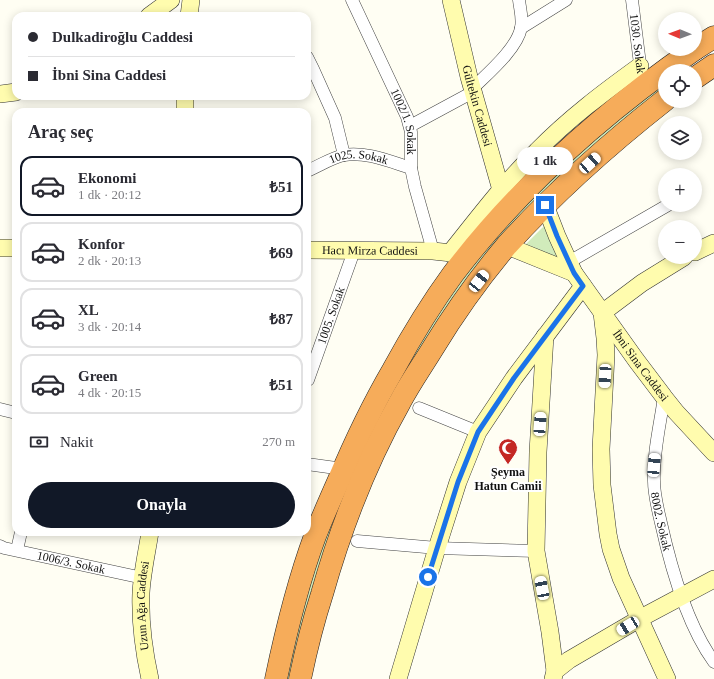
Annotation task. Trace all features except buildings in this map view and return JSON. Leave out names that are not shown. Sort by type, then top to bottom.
[{"type":"highway","points":[[702,45],[714,37]]},
{"type":"highway","points":[[276,679],[293,608],[310,550],[343,469],[365,420],[379,394],[416,330],[452,275],[460,254],[507,211],[552,164],[595,125],[641,76],[681,56]]},
{"type":"highway","points":[[702,73],[714,65]]},
{"type":"highway","points":[[300,679],[312,627],[341,531],[380,440],[400,400],[471,292],[507,246],[545,205],[618,137],[658,106]]},
{"type":"street","points":[[154,12],[171,0]]},
{"type":"street","points":[[190,12],[191,0]]},
{"type":"street","name":"1002/1. Sokak","points":[[352,0],[410,126],[411,168],[433,251]]},
{"type":"street","name":"Gültekin Caddesi","points":[[451,0],[463,54],[507,211]]},
{"type":"street","points":[[410,126],[473,90],[510,51],[518,39],[521,28],[519,0]]},
{"type":"street","points":[[521,28],[566,0]]},
{"type":"street","name":"1030. Sokak","points":[[632,0],[641,76]]},
{"type":"street","points":[[311,64],[335,118],[344,155]]},
{"type":"street","points":[[460,254],[501,189],[555,133],[610,88],[641,76]]},
{"type":"street","points":[[0,94],[12,92]]},
{"type":"street","name":"1025. Sokak","points":[[311,169],[344,155],[369,156],[411,168]]},
{"type":"street","name":"İbni Sina Caddesi","points":[[545,205],[557,236],[576,274],[602,313],[664,397],[714,453]]},
{"type":"street","points":[[398,679],[458,482],[478,432],[514,378],[545,336],[576,274],[659,212]]},
{"type":"street","points":[[702,248],[714,242]]},
{"type":"street","points":[[507,246],[576,274]]},
{"type":"street","points":[[0,248],[12,248]]},
{"type":"street","name":"Hacı Mirza Caddesi","points":[[311,254],[354,251],[433,251],[460,254]]},
{"type":"street","name":"1005. Sokak","points":[[311,372],[354,251]]},
{"type":"street","points":[[433,251],[452,275]]},
{"type":"street","points":[[667,679],[621,578],[615,562],[608,534],[602,485],[601,449],[606,355],[602,313],[642,283],[673,264]]},
{"type":"street","points":[[545,336],[538,452],[536,551],[550,632],[554,675]]},
{"type":"street","name":"8002. Sokak","points":[[664,397],[654,465],[654,483],[657,502],[665,540],[682,596],[702,643],[714,662]]},
{"type":"street","points":[[419,408],[478,432]]},
{"type":"street","points":[[0,409],[12,412]]},
{"type":"street","points":[[311,465],[343,469]]},
{"type":"street","points":[[17,550],[20,536]]},
{"type":"street","name":"Uzun Ağa Caddesi","points":[[149,536],[143,578],[141,609],[144,643],[150,679]]},
{"type":"street","points":[[357,541],[437,548],[536,551]]},
{"type":"street","name":"1006/3. Sokak","points":[[0,546],[143,578]]},
{"type":"street","points":[[554,675],[569,660],[714,579]]},
{"type":"green space","points":[[658,86],[658,94],[646,102],[437,325],[291,679],[284,679],[314,563],[368,428],[457,282],[558,169]]},
{"type":"green space","points":[[547,223],[562,260],[522,248]]},
{"type":"place","name":"Şeyma Hatun Camii","points":[[508,465]]},
{"type":"route","points":[[428,577],[458,482],[478,432],[514,378],[583,286],[574,273],[545,205]]}]
